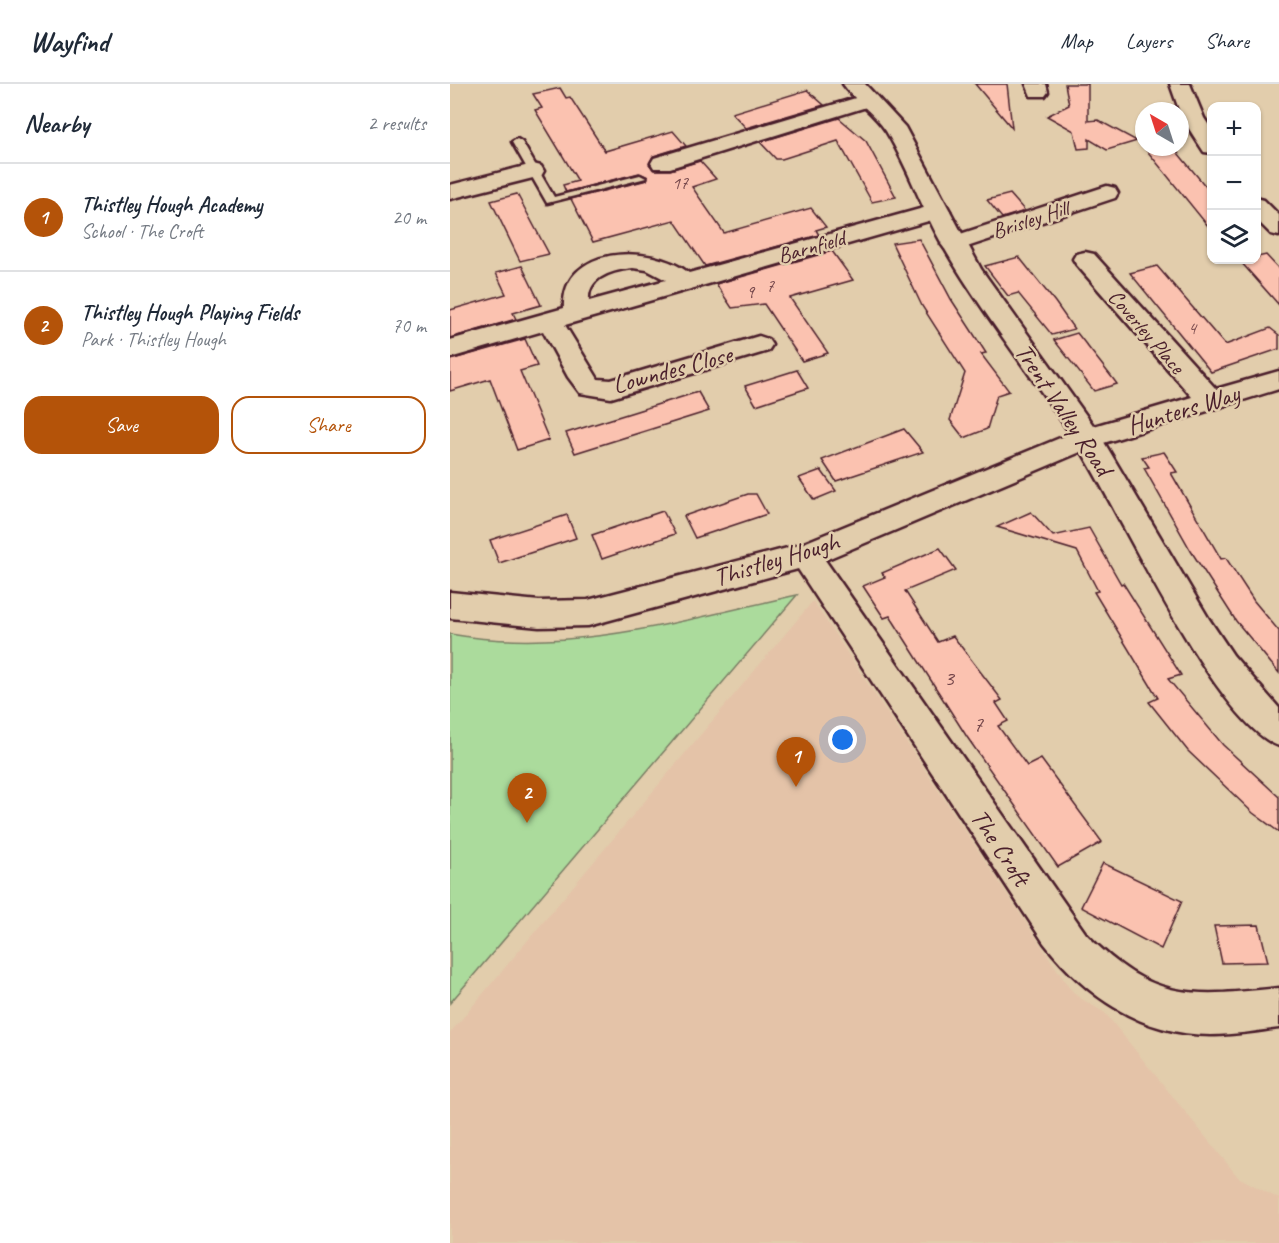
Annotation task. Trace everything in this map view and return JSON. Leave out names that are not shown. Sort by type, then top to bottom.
[{"type":"street","points":[[1180,84],[1193,118],[1207,139]]},
{"type":"street","points":[[662,163],[717,140],[861,92]]},
{"type":"street","name":"Trent Valley Road","points":[[861,92],[893,125],[953,244],[1087,438],[1127,503],[1162,571],[1208,648],[1239,689],[1279,731]]},
{"type":"street","points":[[450,192],[533,171]]},
{"type":"street","name":"Brisley Hill","points":[[953,244],[1107,194]]},
{"type":"street","points":[[1261,209],[1279,229]]},
{"type":"street","name":"Barnfield","points":[[450,349],[938,211]]},
{"type":"street","name":"Coverley Place","points":[[1084,259],[1211,401]]},
{"type":"street","points":[[578,312],[575,293],[582,282],[592,272],[620,261],[658,263],[676,273],[684,282]]},
{"type":"street","name":"Lowndes Close","points":[[550,320],[581,377],[590,387],[611,389],[759,345]]},
{"type":"street","name":"Hunters Way","points":[[1087,438],[1279,380]]},
{"type":"street","name":"Thistley Hough","points":[[450,605],[539,614],[588,612],[806,555],[1087,438]]},
{"type":"street","name":"The Croft","points":[[806,555],[1058,930],[1074,953],[1095,974],[1145,1004],[1176,1012],[1210,1015],[1279,1008]]},
{"type":"lane","points":[[516,142],[551,201],[640,178]]},
{"type":"shaded area","points":[[813,601],[1068,986],[1077,996],[1105,1013],[1238,1177],[1279,1199],[1279,1243],[450,1243],[450,1033]]},
{"type":"green space","points":[[797,595],[450,1003],[450,634],[495,639],[582,638],[668,624]]},
{"type":"building","points":[[975,84],[1007,84],[1012,128]]},
{"type":"building","points":[[1065,84],[1088,84],[1088,121],[1098,120],[1135,142],[1107,150],[1089,139],[1089,148],[1078,149],[1074,131],[1047,116],[1069,105]]},
{"type":"building","points":[[560,88],[566,98],[570,97],[605,151],[673,131],[686,146],[653,156],[649,164],[654,170],[670,170],[700,161],[716,179],[692,187],[724,233],[811,208],[826,227],[816,230],[819,235],[705,266],[674,220],[593,242],[571,199],[647,180],[648,177],[639,173],[566,192],[563,185],[578,181],[535,110],[542,108],[533,94]]},
{"type":"building","points":[[807,90],[824,105],[746,128],[732,113]]},
{"type":"building","points":[[839,118],[866,141],[896,197],[872,202],[838,141],[782,159],[776,159],[760,142]]},
{"type":"building","points":[[1151,156],[1180,156],[1207,188],[1207,225]]},
{"type":"building","points":[[517,194],[549,254],[520,261],[491,201]]},
{"type":"building","points":[[1010,194],[1025,211],[1002,218],[987,200]]},
{"type":"building","points":[[919,239],[951,299],[986,353],[981,354],[1009,391],[997,395],[987,429],[964,438],[950,420],[965,373],[922,306],[892,243]]},
{"type":"building","points":[[832,251],[853,280],[790,298],[828,353],[802,361],[764,304],[732,308],[716,284]]},
{"type":"building","points":[[1266,255],[1279,269],[1279,305],[1243,264],[1261,264],[1261,256]]},
{"type":"building","points":[[1019,257],[1074,329],[1052,335],[1018,293],[1008,296],[985,266]]},
{"type":"building","points":[[522,266],[541,305],[513,313],[516,319],[450,338],[450,310],[506,294],[496,273]]},
{"type":"building","points":[[1157,266],[1225,345],[1270,328],[1279,335],[1279,349],[1211,372],[1130,273]]},
{"type":"building","points":[[1077,333],[1117,384],[1094,391],[1054,340]]},
{"type":"building","points":[[525,339],[537,366],[520,371],[549,440],[517,450],[490,379],[450,391],[450,360]]},
{"type":"building","points":[[797,370],[808,388],[756,405],[745,386]]},
{"type":"building","points":[[698,392],[709,411],[575,453],[566,433]]},
{"type":"building","points":[[904,429],[923,452],[836,481],[822,460]]},
{"type":"building","points":[[1164,452],[1177,472],[1171,473],[1221,559],[1226,558],[1254,601],[1279,631],[1279,673],[1236,621],[1191,551],[1144,468],[1149,467],[1142,457]]},
{"type":"building","points":[[821,470],[836,491],[814,500],[799,478]]},
{"type":"building","points":[[748,494],[756,494],[767,514],[695,538],[684,516]]},
{"type":"building","points":[[663,511],[675,534],[602,559],[592,535]]},
{"type":"building","points":[[1031,512],[1053,536],[1089,528],[1121,584],[1123,583],[1181,675],[1168,679],[1223,745],[1279,797],[1279,832],[1253,813],[1188,751],[1149,702],[1158,698],[1094,592],[1098,591],[1077,551],[997,527]]},
{"type":"building","points":[[567,515],[576,538],[499,563],[490,540]]},
{"type":"building","points":[[940,548],[956,570],[905,591],[938,642],[953,636],[1002,700],[996,703],[1008,721],[998,726],[1027,766],[1041,759],[1102,842],[1058,867],[967,737],[890,616],[884,618],[863,586],[885,577],[882,573]]},
{"type":"building","points":[[1103,863],[1182,901],[1161,949],[1081,907]]},
{"type":"building","points":[[1259,925],[1268,962],[1222,963],[1214,926]]},
{"type":"place","name":"Thistley Hough Academy","points":[[796,787]]},
{"type":"place","name":"Thistley Hough Playing Fields","points":[[527,823]]}]
